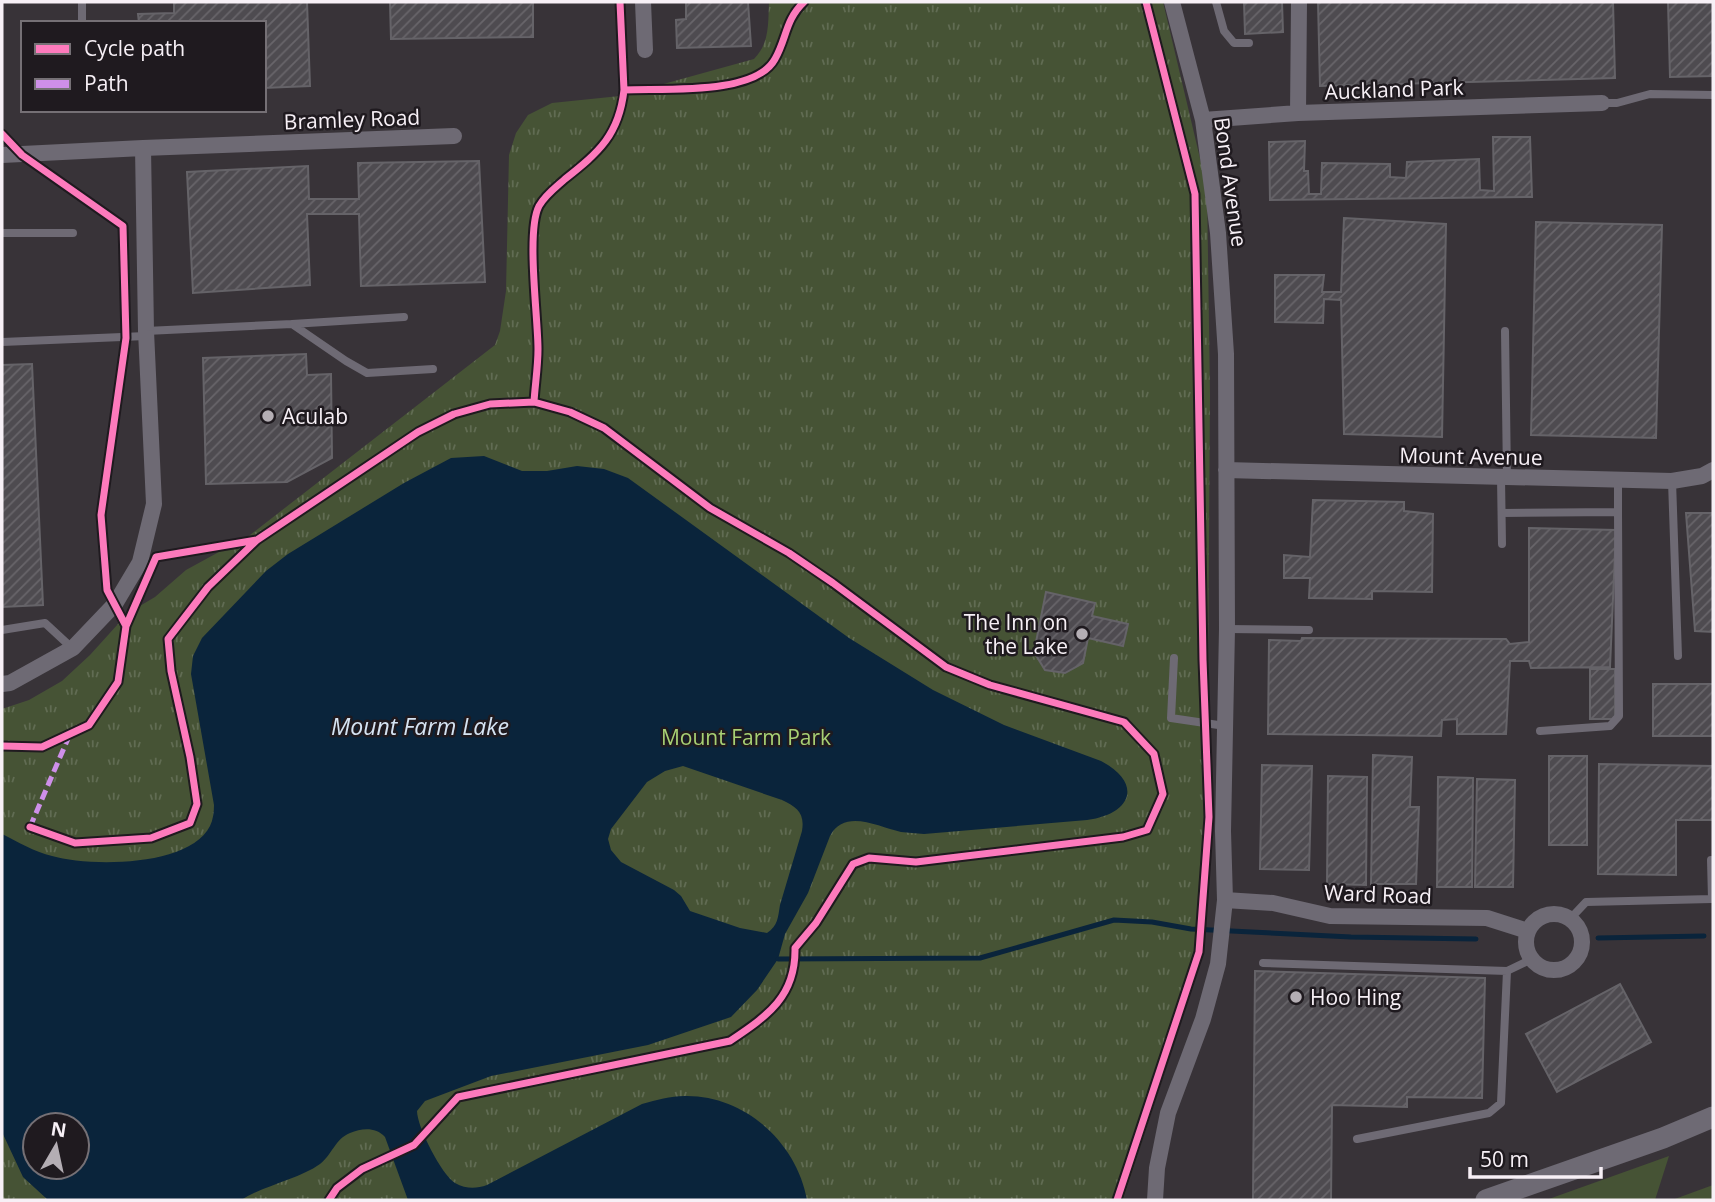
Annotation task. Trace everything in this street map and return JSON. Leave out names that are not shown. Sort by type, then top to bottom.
[{"type":"street","points":[[643,2],[645,50]]},
{"type":"street","name":"Bond Avenue","points":[[1155,1200],[1157,1168],[1168,1114],[1203,1019],[1218,964],[1225,900],[1223,831],[1227,628],[1226,354],[1218,233],[1203,120],[1172,2]]},
{"type":"street","name":"Auckland Park","points":[[1299,2],[1298,113],[1602,103]]},
{"type":"street","points":[[1203,120],[1298,113]]},
{"type":"street","name":"Bramley Road","points":[[2,155],[454,136]]},
{"type":"street","points":[[2,684],[10,683],[73,648],[115,604],[140,562],[154,504],[146,333],[143,148]]},
{"type":"street","name":"Mount Avenue","points":[[1226,470],[1672,481],[1702,476],[1713,470]]},
{"type":"street","name":"Ward Road","points":[[1225,900],[1273,903],[1331,916],[1487,918],[1528,931]]},
{"type":"street","points":[[1546,915],[1563,916],[1570,919],[1581,935],[1582,944],[1574,962],[1557,970],[1539,966],[1527,950],[1528,931],[1546,915]]},
{"type":"street","points":[[1486,1200],[1663,1138],[1713,1117]]},
{"type":"lane","points":[[82,2],[82,21]]},
{"type":"lane","points":[[1216,2],[1224,32],[1234,43],[1249,43]]},
{"type":"lane","points":[[1602,103],[1617,103],[1650,94],[1713,94]]},
{"type":"lane","points":[[2,233],[73,233]]},
{"type":"lane","points":[[2,342],[404,317]]},
{"type":"lane","points":[[292,324],[367,373],[433,369]]},
{"type":"lane","points":[[1502,544],[1505,331]]},
{"type":"lane","points":[[1540,731],[1610,726],[1619,716],[1618,479]]},
{"type":"lane","points":[[1672,481],[1678,656]]},
{"type":"lane","points":[[1502,513],[1618,512]]},
{"type":"lane","points":[[2,630],[45,623],[73,648]]},
{"type":"lane","points":[[1227,628],[1309,630]]},
{"type":"lane","points":[[1174,658],[1171,718],[1225,726]]},
{"type":"lane","points":[[1570,919],[1586,902],[1712,899],[1711,860]]},
{"type":"lane","points":[[1263,963],[1507,971],[1532,959]]},
{"type":"lane","points":[[1357,1139],[1489,1113],[1501,1102],[1507,971]]},
{"type":"green space","name":"Mount Farm Park","points":[[769,2],[1163,2],[1207,188],[1210,395],[1208,689],[1213,832],[1203,954],[1123,1200],[2,1200],[2,709],[29,700],[62,681],[128,613],[155,597],[186,570],[250,535],[495,345],[500,331],[506,291],[509,155],[516,133],[528,115],[552,103],[620,96],[754,59],[766,39]]},
{"type":"green space","points":[[1669,1156],[1655,1200],[1546,1200]]},
{"type":"green space","points":[[1713,1185],[1713,1200],[1672,1200]]},
{"type":"water","name":"Mount Farm Lake","points":[[484,456],[522,471],[547,471],[577,466],[604,469],[628,478],[849,638],[933,690],[1004,725],[1101,761],[1123,779],[1127,797],[1122,805],[1102,817],[1087,820],[924,834],[901,832],[862,822],[844,823],[830,836],[808,893],[785,934],[778,959],[757,990],[731,1017],[648,1045],[491,1076],[425,1101],[417,1111],[426,1139],[444,1171],[455,1183],[475,1188],[487,1185],[642,1104],[674,1097],[707,1098],[747,1113],[765,1126],[792,1160],[807,1200],[408,1200],[385,1137],[377,1131],[364,1129],[345,1136],[320,1164],[312,1169],[241,1200],[48,1200],[27,1181],[91,1181],[91,1111],[21,1111],[21,1173],[2,1132],[2,834],[46,854],[89,862],[161,856],[182,850],[199,840],[211,824],[214,805],[191,674],[193,656],[202,638],[266,571],[288,554],[404,483],[451,458]],"holes":[[[683,766],[782,800],[796,808],[803,825],[777,921],[767,933],[740,928],[690,911],[674,890],[621,862],[611,850],[608,839],[611,829],[647,782],[665,771]]]},
{"type":"building","points":[[174,2],[307,2],[310,86],[266,88],[266,21],[139,21],[138,14],[174,13]]},
{"type":"building","points":[[390,2],[533,2],[533,37],[391,39]]},
{"type":"building","points":[[686,2],[748,2],[751,46],[677,48],[676,20],[686,19]]},
{"type":"building","points":[[1244,2],[1282,2],[1283,32],[1245,34]]},
{"type":"building","points":[[1318,2],[1613,2],[1615,78],[1320,86]]},
{"type":"building","points":[[1668,2],[1713,2],[1713,76],[1670,77]]},
{"type":"building","points":[[1493,137],[1530,137],[1532,197],[1270,200],[1269,142],[1305,141],[1304,171],[1308,171],[1309,194],[1321,194],[1322,163],[1390,164],[1390,177],[1406,178],[1407,162],[1479,159],[1480,190],[1494,191]]},
{"type":"building","points":[[479,161],[485,282],[361,286],[359,214],[307,214],[310,285],[193,293],[187,172],[308,166],[309,199],[359,199],[358,163]]},
{"type":"building","points":[[1344,218],[1446,224],[1442,437],[1344,434],[1341,300],[1324,299],[1323,323],[1275,322],[1275,275],[1324,275],[1322,292],[1341,292]]},
{"type":"building","points":[[1536,222],[1662,225],[1656,438],[1531,435]]},
{"type":"building","name":"Aculab","points":[[306,354],[307,375],[331,374],[332,458],[287,482],[206,484],[203,358]]},
{"type":"building","points":[[32,364],[43,605],[2,607],[2,365]]},
{"type":"building","points":[[1313,500],[1404,502],[1404,511],[1433,514],[1432,592],[1372,591],[1372,599],[1309,598],[1310,578],[1284,578],[1284,555],[1310,557]]},
{"type":"building","points":[[1686,513],[1713,513],[1713,632],[1695,631]]},
{"type":"building","points":[[1529,528],[1616,530],[1610,667],[1531,668],[1529,661],[1510,661],[1506,734],[1457,734],[1457,719],[1442,720],[1441,736],[1268,734],[1269,640],[1506,639],[1510,644],[1529,642]]},
{"type":"building","name":"The Inn on the Lake","points":[[1046,592],[1095,603],[1092,616],[1128,624],[1123,646],[1088,638],[1083,663],[1065,673],[1045,670],[1034,652]]},
{"type":"building","points":[[1590,669],[1615,669],[1615,719],[1590,719]]},
{"type":"building","points":[[1653,684],[1713,684],[1713,736],[1653,736]]},
{"type":"building","points":[[1373,755],[1412,757],[1410,807],[1419,807],[1416,884],[1371,884]]},
{"type":"building","points":[[1549,756],[1587,756],[1587,845],[1549,845]]},
{"type":"building","points":[[1599,764],[1713,766],[1713,820],[1676,820],[1676,875],[1598,874]]},
{"type":"building","points":[[1262,765],[1312,766],[1309,870],[1260,869]]},
{"type":"building","points":[[1328,776],[1367,777],[1366,885],[1327,884]]},
{"type":"building","points":[[1438,777],[1473,778],[1472,887],[1437,887]]},
{"type":"building","points":[[1477,779],[1515,780],[1513,887],[1475,887]]},
{"type":"building","points":[[1255,971],[1485,978],[1482,1098],[1407,1097],[1407,1107],[1332,1105],[1331,1200],[1253,1200]]},
{"type":"building","points":[[1620,984],[1651,1042],[1557,1092],[1526,1034]]},
{"type":"waterway","points":[[778,959],[980,958],[1114,920],[1152,922],[1191,929],[1351,937],[1476,939]]},
{"type":"waterway","points":[[1598,938],[1704,936]]},
{"type":"marked path","points":[[30,827],[70,734]]},
{"type":"cycle path","points":[[620,2],[624,90]]},
{"type":"cycle path","points":[[534,402],[538,349],[533,234],[541,202],[605,141],[617,119],[624,90],[706,88],[748,79],[764,71],[775,59],[790,22],[804,2]]},
{"type":"cycle path","points":[[1117,1200],[1199,952],[1209,817],[1203,660],[1195,194],[1146,2]]},
{"type":"cycle path","points":[[2,134],[22,155],[123,226],[126,338],[101,515],[107,590],[126,626]]},
{"type":"cycle path","points":[[30,827],[75,843],[151,838],[190,823],[197,804],[190,757],[171,671],[168,639],[208,587],[257,540],[418,432],[454,414],[490,404],[534,402],[570,412],[604,428],[710,508],[789,553],[946,667],[990,685],[1124,722],[1154,754],[1163,794],[1147,830],[1123,837],[916,862],[869,858],[853,864],[816,923],[795,948],[790,980],[777,1004],[730,1041],[458,1097],[414,1145],[362,1169],[337,1188],[329,1200]]},
{"type":"cycle path","points":[[2,746],[42,747],[89,725],[118,682],[126,626],[156,557],[257,540]]},
{"type":"place","name":"Aculab","points":[[268,416]]},
{"type":"place","name":"The Inn on the Lake","points":[[1082,634]]},
{"type":"place","name":"Hoo Hing","points":[[1296,997]]}]
